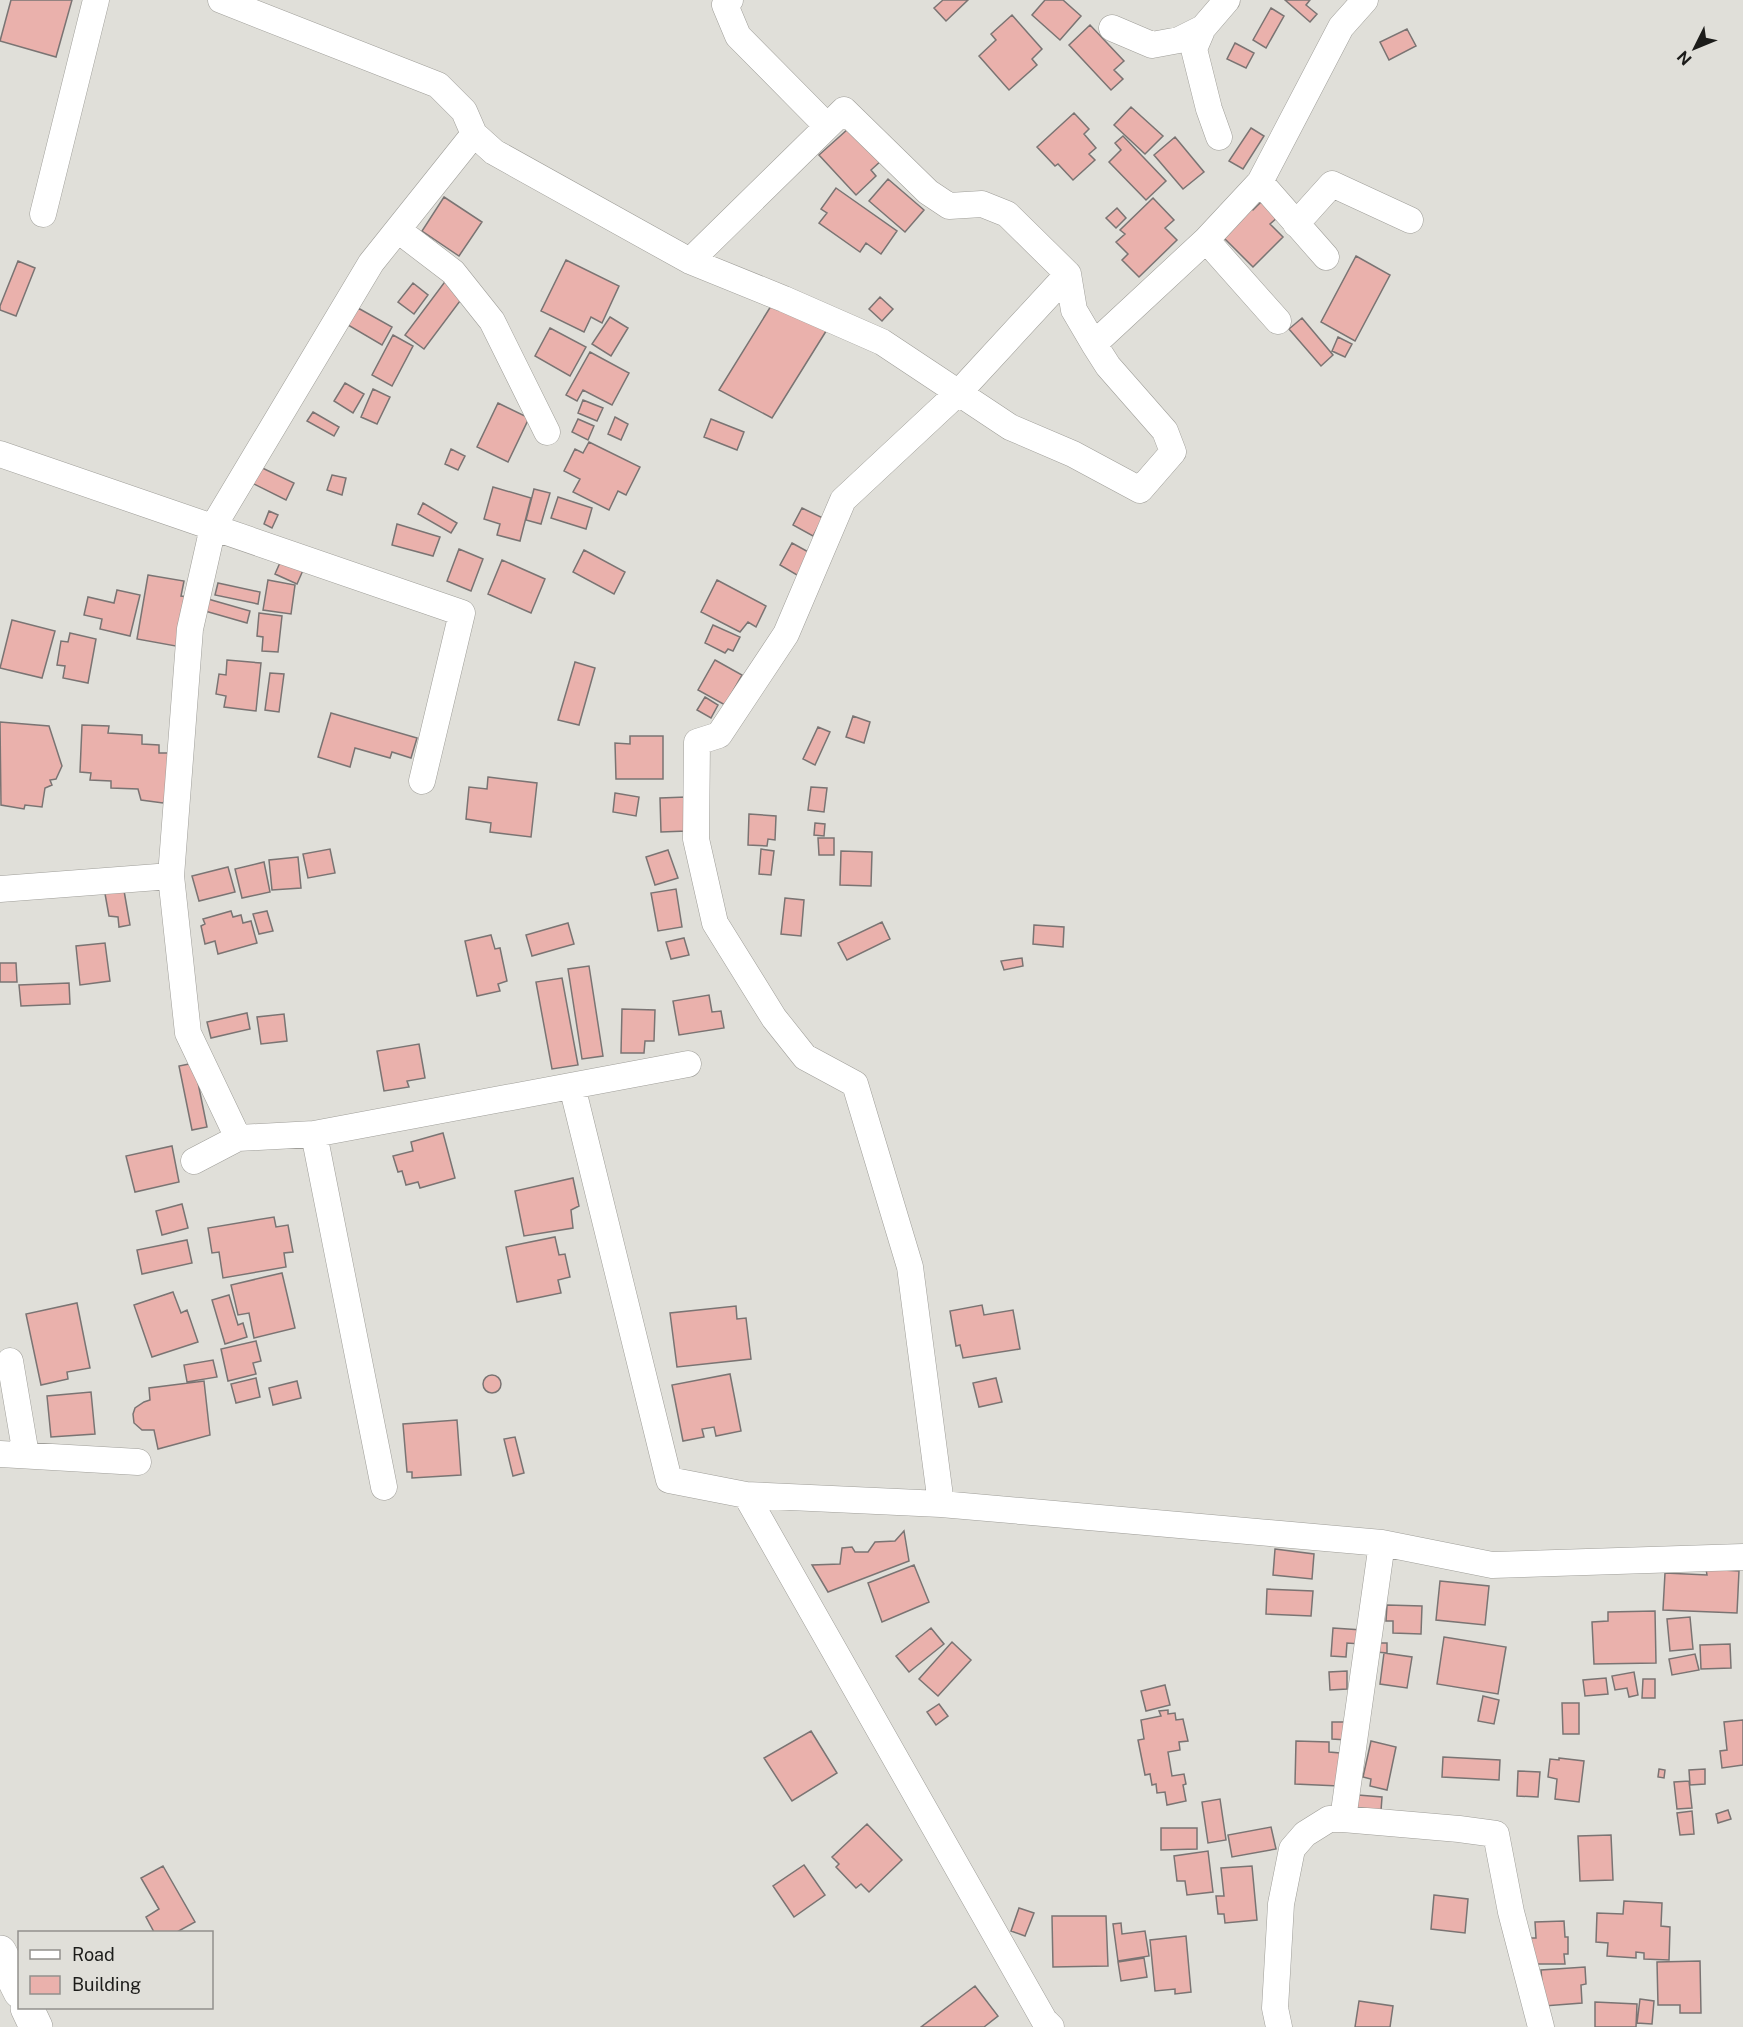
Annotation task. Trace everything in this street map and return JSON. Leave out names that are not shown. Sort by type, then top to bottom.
[{"type":"street","points":[[43,214],[96,0]]},
{"type":"street","points":[[221,0],[438,85],[464,111],[474,134],[494,152],[690,261],[882,342],[1010,427],[1073,454],[1140,490],[1173,452],[1165,431],[1108,366],[1094,344],[1074,310],[1068,274],[1006,214],[982,204],[949,206],[928,192],[844,110],[690,261]]},
{"type":"street","points":[[730,0],[726,5],[738,36],[827,126]]},
{"type":"street","points":[[1219,137],[1209,109],[1194,49],[1203,28],[1227,0]]},
{"type":"street","points":[[1094,344],[1206,240],[1260,182],[1341,27],[1365,0]]},
{"type":"street","points":[[1112,28],[1152,45],[1179,40],[1203,28]]},
{"type":"street","points":[[238,1138],[188,1033],[171,876],[190,629],[213,528],[371,263],[474,134]]},
{"type":"street","points":[[1260,182],[1326,257]]},
{"type":"street","points":[[1296,224],[1332,183],[1410,220]]},
{"type":"street","points":[[398,230],[453,272],[492,321],[547,432]]},
{"type":"street","points":[[1206,240],[1278,321]]},
{"type":"street","points":[[941,1504],[910,1267],[855,1084],[805,1057],[774,1018],[715,923],[696,839],[697,742],[719,735],[786,634],[843,500],[958,392],[1068,274]]},
{"type":"street","points":[[0,454],[462,613],[422,781]]},
{"type":"street","points":[[0,889],[171,876]]},
{"type":"street","points":[[194,1161],[238,1138],[315,1134],[688,1064]]},
{"type":"street","points":[[572,1086],[669,1480],[747,1495],[941,1504],[1382,1543],[1492,1565],[1743,1557]]},
{"type":"street","points":[[315,1134],[384,1487]]},
{"type":"street","points":[[10,1361],[26,1455]]},
{"type":"street","points":[[0,1454],[138,1462]]},
{"type":"street","points":[[747,1495],[1044,2020],[1051,2027]]},
{"type":"street","points":[[1343,1819],[1382,1543]]},
{"type":"street","points":[[1279,2027],[1275,2008],[1281,1904],[1292,1848],[1305,1834],[1329,1819],[1496,1834],[1511,1912],[1541,2027]]},
{"type":"street","points":[[0,1952],[18,1988]]},
{"type":"street","points":[[28,2009],[36,2027]]},
{"type":"building","points":[[11,0],[72,0],[56,57],[0,41]]},
{"type":"building","points":[[943,0],[968,0],[946,21],[934,8]]},
{"type":"building","points":[[1045,0],[1063,0],[1081,16],[1060,40],[1032,15]]},
{"type":"building","points":[[1285,0],[1310,0],[1306,5],[1317,14],[1310,22]]},
{"type":"building","points":[[1271,8],[1284,16],[1266,48],[1253,40]]},
{"type":"building","points":[[1012,15],[1042,49],[1032,59],[1037,65],[1009,90],[979,56],[996,40],[991,34]]},
{"type":"building","points":[[1090,25],[1124,61],[1114,70],[1123,79],[1111,90],[1069,45]]},
{"type":"building","points":[[1407,29],[1416,46],[1389,60],[1380,42]]},
{"type":"building","points":[[1235,43],[1254,53],[1246,68],[1227,59]]},
{"type":"building","points":[[1131,107],[1163,136],[1145,154],[1114,125]]},
{"type":"building","points":[[1074,113],[1089,129],[1084,134],[1096,148],[1089,154],[1095,160],[1073,180],[1058,164],[1055,166],[1037,147]]},
{"type":"building","points":[[1251,128],[1264,136],[1243,169],[1229,161]]},
{"type":"building","points":[[848,129],[883,159],[871,170],[876,176],[856,195],[819,155]]},
{"type":"building","points":[[1123,136],[1166,181],[1146,200],[1109,162],[1121,150],[1115,143]]},
{"type":"building","points":[[1175,137],[1204,172],[1183,189],[1154,155]]},
{"type":"building","points":[[888,179],[924,210],[905,232],[869,201]]},
{"type":"building","points":[[836,188],[897,231],[881,254],[866,243],[860,252],[819,223],[827,213],[821,209]]},
{"type":"building","points":[[444,197],[482,222],[459,256],[422,231]]},
{"type":"building","points":[[1153,198],[1174,220],[1165,228],[1177,240],[1139,277],[1122,260],[1128,254],[1116,242],[1125,234],[1120,230]]},
{"type":"building","points":[[1261,202],[1278,217],[1270,224],[1283,237],[1253,267],[1219,233],[1248,204],[1253,210]]},
{"type":"building","points":[[1117,208],[1126,218],[1116,228],[1106,218]]},
{"type":"building","points":[[1356,256],[1390,275],[1355,341],[1321,322]]},
{"type":"building","points":[[566,260],[619,286],[602,323],[591,317],[584,332],[541,311]]},
{"type":"building","points":[[18,261],[35,268],[16,316],[0,310],[0,306]]},
{"type":"building","points":[[447,279],[466,293],[424,349],[405,335]]},
{"type":"building","points":[[413,283],[428,295],[414,314],[398,302]]},
{"type":"building","points":[[880,297],[893,309],[882,321],[869,309]]},
{"type":"building","points":[[771,306],[828,328],[772,418],[719,390]]},
{"type":"building","points":[[358,308],[392,327],[382,345],[348,325]]},
{"type":"building","points":[[610,317],[628,328],[611,356],[592,344]]},
{"type":"building","points":[[1302,318],[1333,355],[1321,366],[1289,329]]},
{"type":"building","points":[[550,328],[586,347],[570,376],[535,356]]},
{"type":"building","points":[[393,335],[413,346],[392,386],[372,375]]},
{"type":"building","points":[[1338,337],[1352,344],[1345,357],[1332,351]]},
{"type":"building","points":[[590,352],[629,373],[612,405],[583,390],[577,401],[566,395]]},
{"type":"building","points":[[345,383],[364,394],[353,413],[334,401]]},
{"type":"building","points":[[373,389],[390,397],[377,424],[361,417]]},
{"type":"building","points":[[583,400],[603,408],[597,421],[578,413]]},
{"type":"building","points":[[498,403],[529,418],[508,462],[477,447]]},
{"type":"building","points":[[313,412],[339,427],[334,436],[307,421]]},
{"type":"building","points":[[615,417],[628,424],[621,440],[608,434]]},
{"type":"building","points":[[578,419],[594,426],[588,440],[572,432]]},
{"type":"building","points":[[711,419],[744,432],[737,450],[704,437]]},
{"type":"building","points":[[589,442],[640,467],[626,495],[618,491],[609,510],[573,492],[580,479],[564,471],[575,449],[583,453]]},
{"type":"building","points":[[451,449],[465,456],[458,470],[445,464]]},
{"type":"building","points":[[256,465],[294,483],[286,500],[248,481]]},
{"type":"building","points":[[332,475],[346,478],[342,495],[327,490]]},
{"type":"building","points":[[493,487],[531,498],[520,541],[497,535],[500,524],[484,519]]},
{"type":"building","points":[[534,489],[550,493],[541,524],[526,520]]},
{"type":"building","points":[[558,497],[592,508],[586,529],[551,518]]},
{"type":"building","points":[[423,503],[457,523],[451,533],[418,514]]},
{"type":"building","points":[[802,508],[823,518],[813,536],[793,525]]},
{"type":"building","points":[[269,511],[278,515],[272,528],[264,524]]},
{"type":"building","points":[[397,524],[440,537],[433,556],[392,545]]},
{"type":"building","points":[[792,543],[814,555],[802,578],[780,565]]},
{"type":"building","points":[[459,549],[483,559],[471,591],[447,581]]},
{"type":"building","points":[[584,550],[625,572],[614,594],[573,572]]},
{"type":"building","points":[[282,558],[304,568],[297,584],[275,574]]},
{"type":"building","points":[[502,560],[545,579],[531,613],[488,594]]},
{"type":"building","points":[[148,575],[184,581],[181,596],[189,597],[181,647],[137,639]]},
{"type":"building","points":[[268,580],[295,585],[291,614],[263,610]]},
{"type":"building","points":[[717,580],[766,606],[756,627],[748,622],[740,632],[701,612]]},
{"type":"building","points":[[218,583],[260,592],[258,604],[215,595]]},
{"type":"building","points":[[117,590],[140,595],[130,636],[100,629],[102,619],[84,615],[88,597],[114,603]]},
{"type":"building","points":[[208,599],[250,611],[247,623],[205,611]]},
{"type":"building","points":[[259,613],[282,616],[278,652],[262,651],[263,637],[257,636]]},
{"type":"building","points":[[12,620],[55,631],[42,678],[0,668]]},
{"type":"building","points":[[713,625],[740,637],[733,651],[728,649],[725,653],[705,643]]},
{"type":"building","points":[[70,633],[96,639],[88,683],[63,678],[65,666],[57,665],[61,641],[68,642]]},
{"type":"building","points":[[227,660],[261,663],[256,711],[224,707],[226,696],[216,694],[219,674],[226,675]]},
{"type":"building","points":[[715,660],[742,675],[725,705],[698,690]]},
{"type":"building","points":[[575,662],[595,668],[579,725],[558,720]]},
{"type":"building","points":[[270,673],[284,674],[279,712],[265,710]]},
{"type":"building","points":[[705,697],[718,705],[711,718],[697,710]]},
{"type":"building","points":[[331,713],[417,738],[411,758],[392,752],[390,758],[355,748],[350,767],[318,757]]},
{"type":"building","points":[[853,716],[870,722],[864,743],[846,737]]},
{"type":"building","points":[[0,722],[49,726],[62,766],[56,779],[50,780],[52,785],[45,788],[42,807],[25,805],[24,809],[1,805]]},
{"type":"building","points":[[82,725],[109,726],[108,733],[142,735],[142,744],[159,745],[159,753],[168,753],[167,797],[163,803],[141,800],[138,789],[111,788],[111,781],[90,780],[91,773],[80,772]]},
{"type":"building","points":[[818,727],[830,732],[815,765],[803,759]]},
{"type":"building","points":[[630,736],[663,736],[663,779],[616,779],[615,743],[630,744]]},
{"type":"building","points":[[488,777],[537,783],[531,837],[490,832],[491,823],[466,819],[469,787],[487,789]]},
{"type":"building","points":[[811,787],[827,788],[824,812],[808,810]]},
{"type":"building","points":[[615,793],[639,797],[636,816],[613,812]]},
{"type":"building","points":[[686,797],[687,831],[661,832],[660,798]]},
{"type":"building","points":[[749,814],[776,816],[775,840],[768,839],[767,846],[748,845]]},
{"type":"building","points":[[815,823],[825,824],[824,836],[814,835]]},
{"type":"building","points":[[818,838],[834,838],[834,855],[819,855]]},
{"type":"building","points":[[330,849],[335,873],[308,878],[303,854]]},
{"type":"building","points":[[761,849],[774,851],[771,875],[759,874]]},
{"type":"building","points":[[668,850],[678,878],[655,885],[646,857]]},
{"type":"building","points":[[841,851],[872,852],[871,886],[840,885]]},
{"type":"building","points":[[298,857],[301,888],[272,890],[269,860]]},
{"type":"building","points":[[264,862],[270,892],[242,898],[235,869]]},
{"type":"building","points":[[228,867],[235,892],[199,901],[192,876]]},
{"type":"building","points":[[123,885],[130,925],[119,927],[118,917],[109,916],[104,888]]},
{"type":"building","points":[[676,889],[682,927],[658,931],[651,893]]},
{"type":"building","points":[[785,898],[804,900],[801,936],[781,934]]},
{"type":"building","points":[[231,911],[233,917],[241,915],[243,923],[251,921],[257,943],[218,954],[215,941],[205,944],[201,926],[205,924],[203,919]]},
{"type":"building","points":[[267,911],[273,931],[259,934],[253,914]]},
{"type":"building","points":[[882,922],[890,939],[847,960],[838,943]]},
{"type":"building","points":[[568,923],[574,944],[532,956],[526,935]]},
{"type":"building","points":[[1034,925],[1064,927],[1063,947],[1033,944]]},
{"type":"building","points":[[491,935],[495,949],[500,948],[507,981],[498,984],[500,991],[477,996],[465,941]]},
{"type":"building","points":[[684,938],[689,955],[671,959],[666,942]]},
{"type":"building","points":[[105,943],[110,981],[80,985],[76,946]]},
{"type":"building","points":[[1022,958],[1023,966],[1004,970],[1001,961]]},
{"type":"building","points":[[0,963],[16,963],[17,982],[0,982]]},
{"type":"building","points":[[589,966],[603,1056],[582,1059],[568,969]]},
{"type":"building","points":[[562,978],[578,1065],[552,1069],[536,982]]},
{"type":"building","points":[[69,983],[70,1004],[21,1006],[19,985]]},
{"type":"building","points":[[709,995],[712,1012],[721,1011],[724,1028],[679,1035],[673,1001]]},
{"type":"building","points":[[622,1009],[655,1010],[654,1041],[645,1041],[644,1053],[621,1053]]},
{"type":"building","points":[[247,1013],[250,1029],[211,1038],[207,1022]]},
{"type":"building","points":[[284,1014],[287,1041],[261,1044],[257,1017]]},
{"type":"building","points":[[419,1044],[425,1078],[407,1081],[409,1087],[384,1091],[377,1051]]},
{"type":"building","points":[[194,1063],[207,1127],[192,1130],[179,1066]]},
{"type":"building","points":[[443,1133],[455,1178],[420,1188],[418,1182],[406,1185],[402,1171],[398,1172],[393,1156],[413,1151],[411,1142]]},
{"type":"building","points":[[172,1146],[179,1182],[135,1192],[126,1156]]},
{"type":"building","points":[[573,1178],[579,1206],[571,1210],[573,1228],[524,1236],[515,1191]]},
{"type":"building","points":[[182,1204],[188,1228],[162,1235],[156,1211]]},
{"type":"building","points":[[274,1217],[276,1227],[288,1225],[293,1252],[284,1253],[286,1267],[223,1278],[219,1252],[212,1253],[208,1228]]},
{"type":"building","points":[[555,1237],[559,1255],[565,1254],[570,1277],[558,1280],[561,1293],[517,1302],[506,1247]]},
{"type":"building","points":[[187,1240],[192,1263],[142,1274],[137,1250]]},
{"type":"building","points":[[282,1273],[295,1328],[254,1338],[249,1313],[238,1315],[231,1285]]},
{"type":"building","points":[[173,1292],[181,1313],[187,1310],[198,1342],[152,1357],[134,1305]]},
{"type":"building","points":[[229,1295],[238,1325],[243,1323],[247,1337],[225,1344],[212,1300]]},
{"type":"building","points":[[77,1303],[90,1368],[67,1372],[68,1379],[41,1385],[26,1314]]},
{"type":"building","points":[[982,1305],[984,1315],[1013,1310],[1020,1349],[963,1358],[960,1345],[956,1346],[950,1311]]},
{"type":"building","points":[[736,1306],[737,1319],[746,1318],[751,1359],[677,1367],[670,1313]]},
{"type":"building","points":[[256,1341],[261,1361],[253,1363],[256,1374],[228,1381],[221,1349]]},
{"type":"building","points":[[213,1360],[217,1377],[187,1382],[184,1365]]},
{"type":"building","points":[[730,1374],[741,1431],[716,1436],[714,1427],[702,1429],[704,1437],[683,1441],[672,1385]]},
{"type":"building","points":[[488,1375],[496,1375],[501,1380],[499,1391],[488,1393],[483,1388],[483,1380]]},
{"type":"building","points":[[256,1378],[260,1397],[236,1403],[231,1384]]},
{"type":"building","points":[[996,1378],[1002,1402],[979,1407],[973,1383]]},
{"type":"building","points":[[204,1381],[210,1435],[158,1449],[154,1430],[142,1430],[134,1423],[135,1408],[150,1400],[149,1388]]},
{"type":"building","points":[[297,1381],[301,1398],[273,1405],[269,1388]]},
{"type":"building","points":[[91,1392],[95,1434],[51,1437],[47,1396]]},
{"type":"building","points":[[457,1420],[461,1475],[412,1478],[412,1472],[407,1472],[403,1424]]},
{"type":"building","points":[[515,1437],[524,1473],[513,1476],[504,1439]]},
{"type":"building","points":[[904,1531],[909,1561],[828,1592],[812,1565],[840,1564],[842,1548],[852,1547],[855,1552],[868,1552],[875,1542],[895,1541]]},
{"type":"building","points":[[1275,1549],[1314,1554],[1312,1579],[1273,1575]]},
{"type":"building","points":[[914,1565],[929,1602],[882,1622],[868,1583]]},
{"type":"building","points":[[1706,1569],[1739,1571],[1737,1613],[1663,1610],[1665,1573],[1707,1575]]},
{"type":"building","points":[[1440,1581],[1489,1586],[1485,1625],[1436,1620]]},
{"type":"building","points":[[1267,1589],[1313,1591],[1311,1616],[1266,1614]]},
{"type":"building","points":[[1387,1605],[1422,1606],[1421,1634],[1393,1633],[1393,1621],[1386,1621]]},
{"type":"building","points":[[1655,1611],[1656,1663],[1594,1664],[1592,1622],[1608,1621],[1608,1612]]},
{"type":"building","points":[[1690,1617],[1693,1649],[1670,1651],[1667,1619]]},
{"type":"building","points":[[931,1628],[944,1644],[909,1672],[896,1656]]},
{"type":"building","points":[[1333,1628],[1362,1630],[1361,1644],[1347,1643],[1346,1657],[1331,1656]]},
{"type":"building","points":[[1444,1637],[1506,1647],[1498,1694],[1437,1684]]},
{"type":"building","points":[[952,1642],[971,1660],[938,1696],[919,1679]]},
{"type":"building","points":[[1376,1643],[1387,1643],[1387,1653],[1376,1652]]},
{"type":"building","points":[[1730,1644],[1731,1668],[1701,1669],[1700,1645]]},
{"type":"building","points":[[1384,1653],[1412,1657],[1407,1688],[1380,1684]]},
{"type":"building","points":[[1695,1654],[1699,1670],[1672,1675],[1669,1659]]},
{"type":"building","points":[[1347,1671],[1347,1689],[1330,1690],[1329,1672]]},
{"type":"building","points":[[1634,1672],[1638,1695],[1629,1697],[1627,1688],[1615,1690],[1612,1676]]},
{"type":"building","points":[[1606,1678],[1608,1694],[1585,1696],[1583,1680]]},
{"type":"building","points":[[1643,1679],[1655,1679],[1655,1698],[1642,1698]]},
{"type":"building","points":[[1165,1685],[1170,1705],[1146,1711],[1141,1691]]},
{"type":"building","points":[[1483,1696],[1499,1700],[1494,1724],[1478,1721]]},
{"type":"building","points":[[1562,1703],[1579,1703],[1579,1734],[1563,1734]]},
{"type":"building","points":[[939,1704],[948,1716],[936,1725],[927,1712]]},
{"type":"building","points":[[1168,1710],[1168,1714],[1175,1713],[1176,1720],[1183,1719],[1188,1741],[1179,1742],[1180,1750],[1168,1752],[1172,1776],[1184,1774],[1186,1784],[1183,1785],[1186,1801],[1167,1805],[1165,1792],[1157,1793],[1156,1784],[1152,1785],[1150,1774],[1145,1775],[1138,1740],[1144,1739],[1141,1720],[1161,1716],[1159,1711]]},
{"type":"building","points":[[1743,1720],[1743,1765],[1722,1768],[1720,1751],[1727,1750],[1724,1722]]},
{"type":"building","points":[[1332,1722],[1348,1722],[1347,1740],[1332,1739]]},
{"type":"building","points":[[811,1731],[837,1773],[792,1801],[764,1758]]},
{"type":"building","points":[[1296,1741],[1329,1742],[1329,1752],[1340,1753],[1339,1786],[1295,1784]]},
{"type":"building","points":[[1371,1741],[1396,1747],[1387,1790],[1370,1786],[1371,1779],[1363,1777]]},
{"type":"building","points":[[1443,1757],[1500,1760],[1499,1780],[1442,1777]]},
{"type":"building","points":[[1559,1758],[1584,1761],[1579,1802],[1555,1799],[1557,1779],[1548,1777],[1550,1759],[1559,1760]]},
{"type":"building","points":[[1659,1769],[1665,1770],[1664,1778],[1658,1777]]},
{"type":"building","points":[[1705,1769],[1705,1784],[1690,1785],[1689,1770]]},
{"type":"building","points":[[1518,1771],[1540,1772],[1538,1797],[1517,1796]]},
{"type":"building","points":[[1689,1781],[1692,1808],[1677,1809],[1674,1782]]},
{"type":"building","points":[[1358,1795],[1382,1797],[1381,1811],[1356,1809]]},
{"type":"building","points":[[1220,1799],[1226,1840],[1208,1843],[1202,1802]]},
{"type":"building","points":[[1728,1810],[1731,1819],[1718,1823],[1716,1814]]},
{"type":"building","points":[[1692,1811],[1694,1834],[1680,1835],[1677,1813]]},
{"type":"building","points":[[867,1824],[902,1860],[869,1892],[861,1884],[856,1888],[836,1867],[839,1864],[832,1857]]},
{"type":"building","points":[[1271,1827],[1276,1849],[1232,1857],[1228,1835]]},
{"type":"building","points":[[1161,1828],[1197,1828],[1197,1849],[1161,1850]]},
{"type":"building","points":[[1611,1835],[1613,1880],[1580,1881],[1578,1836]]},
{"type":"building","points":[[1208,1851],[1213,1892],[1187,1895],[1185,1881],[1177,1881],[1174,1856]]},
{"type":"building","points":[[804,1865],[825,1895],[794,1917],[773,1886]]},
{"type":"building","points":[[163,1866],[195,1922],[179,1931],[153,1931],[146,1917],[159,1909],[141,1878]]},
{"type":"building","points":[[1252,1866],[1257,1920],[1225,1923],[1224,1914],[1218,1914],[1216,1896],[1224,1896],[1221,1868]]},
{"type":"building","points":[[1434,1895],[1468,1899],[1465,1933],[1431,1929]]},
{"type":"building","points":[[1624,1901],[1662,1903],[1661,1926],[1670,1927],[1669,1960],[1644,1959],[1644,1953],[1636,1952],[1636,1958],[1607,1956],[1608,1943],[1596,1942],[1597,1913],[1623,1914]]},
{"type":"building","points":[[1019,1908],[1034,1913],[1025,1936],[1011,1931]]},
{"type":"building","points":[[1052,1916],[1106,1916],[1108,1966],[1053,1967]]},
{"type":"building","points":[[1564,1921],[1565,1937],[1568,1937],[1568,1954],[1564,1954],[1565,1964],[1535,1964],[1527,1938],[1536,1938],[1535,1922]]},
{"type":"building","points":[[1121,1923],[1122,1934],[1145,1931],[1149,1956],[1118,1961],[1113,1924]]},
{"type":"building","points":[[1186,1936],[1191,1992],[1175,1994],[1175,1989],[1155,1991],[1150,1940]]},
{"type":"building","points":[[1144,1958],[1147,1977],[1121,1981],[1118,1962]]},
{"type":"building","points":[[1700,1961],[1701,2013],[1680,2013],[1680,2005],[1658,2005],[1657,1962]]},
{"type":"building","points":[[1585,1967],[1586,1984],[1581,1985],[1582,2003],[1544,2006],[1541,1970]]},
{"type":"building","points":[[975,1986],[998,2016],[984,2027],[921,2027]]},
{"type":"building","points":[[1640,1999],[1654,2001],[1652,2024],[1637,2023]]},
{"type":"building","points":[[1359,2001],[1393,2006],[1390,2027],[1355,2027]]},
{"type":"building","points":[[1595,2002],[1637,2004],[1636,2027],[1595,2027]]}]
